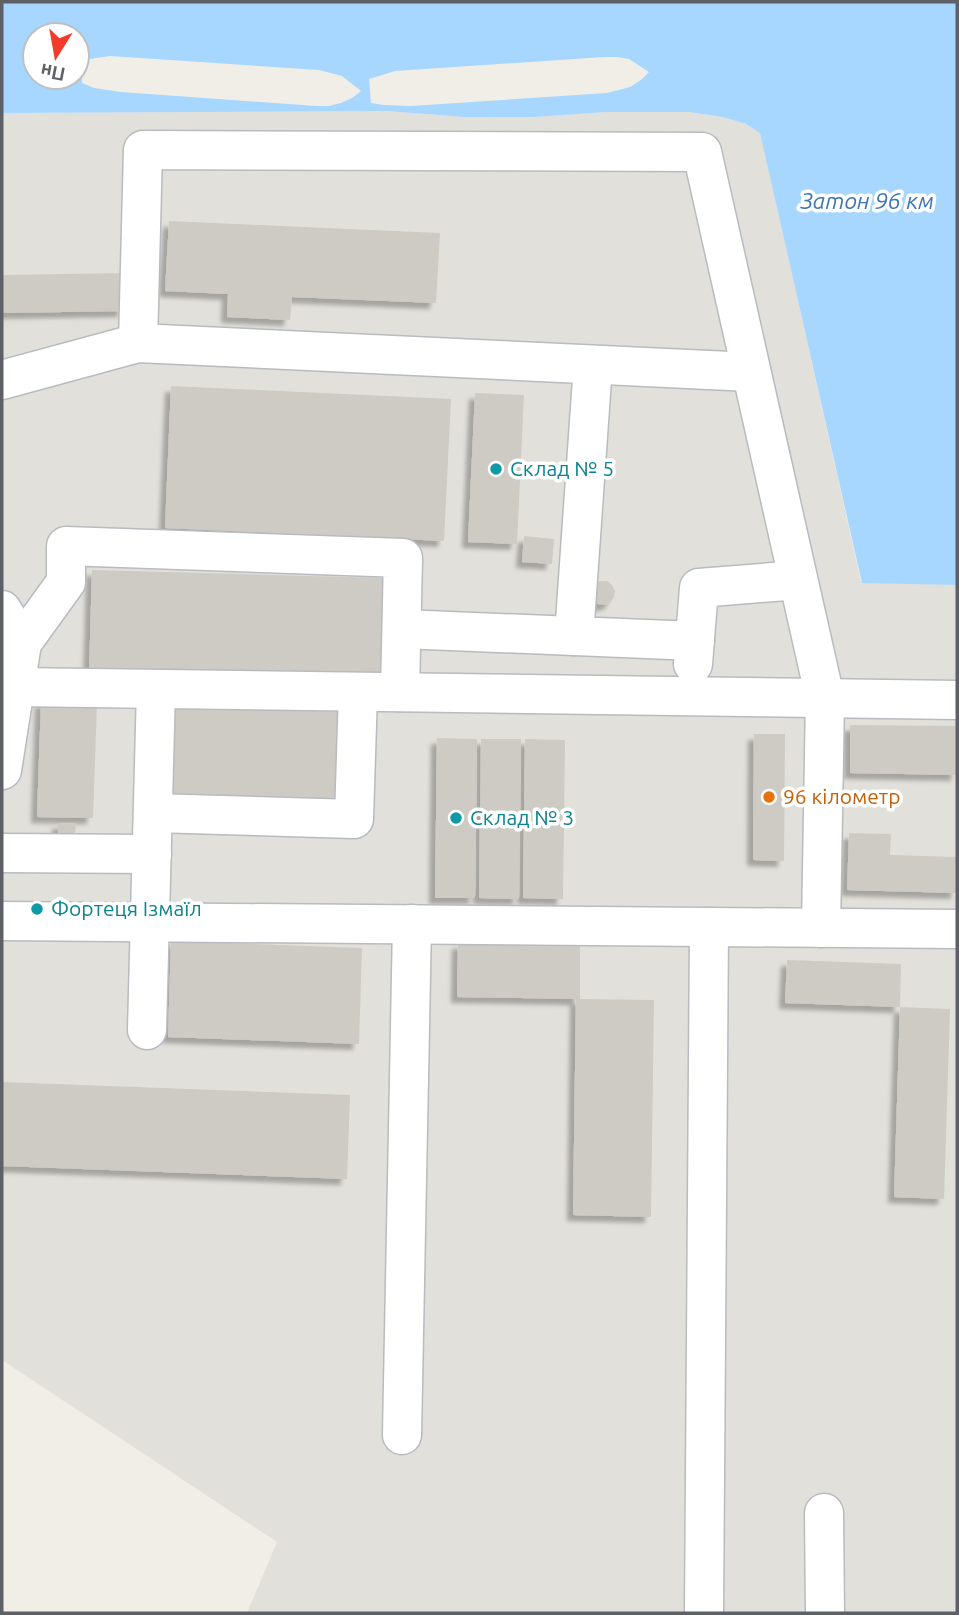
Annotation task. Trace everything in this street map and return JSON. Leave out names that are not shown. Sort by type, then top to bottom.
[{"type":"street","points":[[138,343],[143,150],[702,152],[825,698],[821,928]]},
{"type":"street","points":[[2,380],[138,343],[751,372]]},
{"type":"street","points":[[574,636],[593,365]]},
{"type":"street","points":[[2,771],[8,685],[22,643],[66,582],[66,546],[403,558],[400,692]]},
{"type":"street","points":[[691,696],[699,588],[798,580]]},
{"type":"street","points":[[2,610],[22,643]]},
{"type":"street","points":[[401,629],[695,641]]},
{"type":"street","points":[[8,685],[957,699]]},
{"type":"street","points":[[147,1030],[156,689]]},
{"type":"street","points":[[152,813],[354,820],[358,692]]},
{"type":"street","points":[[2,853],[152,854]]},
{"type":"street","points":[[2,921],[957,929]]},
{"type":"street","points":[[402,1434],[412,924]]},
{"type":"street","points":[[704,1613],[709,927]]},
{"type":"street","points":[[824,1513],[824,1613]]},
{"type":"shaded area","points":[[387,111],[464,117],[689,112],[723,117],[746,124],[760,132],[861,582],[957,585],[957,1613],[247,1613],[277,1542],[2,1360],[2,113]]},
{"type":"water","name":"Затон 96 км","points":[[2,2],[957,2],[957,585],[862,583],[760,133],[746,124],[723,117],[689,112],[464,117],[387,111],[2,113]]},
{"type":"pier","points":[[110,56],[319,70],[342,76],[361,91],[352,98],[329,106],[121,92],[91,87],[91,59]]},
{"type":"pier","points":[[604,57],[629,59],[649,72],[630,87],[607,93],[411,106],[371,103],[369,79],[395,71]]},
{"type":"building","points":[[169,221],[440,233],[436,303],[292,297],[290,320],[227,317],[228,294],[165,291]]},
{"type":"building","points":[[124,273],[124,311],[2,313],[2,275]]},
{"type":"building","points":[[171,386],[451,399],[444,541],[165,528]]},
{"type":"building","name":"Склад № 5","points":[[475,393],[524,395],[517,544],[468,542]]},
{"type":"building","points":[[524,536],[554,539],[552,564],[522,562]]},
{"type":"building","points":[[92,570],[385,578],[382,681],[89,674]]},
{"type":"building","points":[[607,581],[615,591],[610,603],[604,605],[592,600],[594,583]]},
{"type":"building","points":[[41,701],[97,704],[93,818],[37,817]]},
{"type":"building","points":[[175,707],[345,712],[343,799],[172,794]]},
{"type":"building","points":[[850,725],[957,726],[957,775],[850,773]]},
{"type":"building","name":"96 кілометр","points":[[754,734],[785,734],[784,861],[753,860]]},
{"type":"building","name":"Склад № 3","points":[[437,738],[477,739],[475,898],[435,898]]},
{"type":"building","points":[[481,739],[521,739],[519,899],[479,898]]},
{"type":"building","points":[[525,739],[565,740],[563,899],[523,898]]},
{"type":"building","points":[[58,823],[76,824],[75,836],[58,836]]},
{"type":"building","points":[[849,833],[891,834],[890,855],[957,857],[957,893],[847,890]]},
{"type":"building","points":[[171,941],[362,948],[359,1044],[168,1037]]},
{"type":"building","points":[[458,943],[580,945],[580,999],[654,1000],[651,1217],[573,1215],[576,999],[457,997]]},
{"type":"building","points":[[787,960],[901,964],[900,1007],[785,1003]]},
{"type":"building","points":[[900,1007],[950,1009],[944,1199],[894,1197]]},
{"type":"building","points":[[2,1082],[350,1095],[347,1179],[2,1166]]},
{"type":"place","name":"Склад № 5","points":[[496,469]]},
{"type":"place","name":"96 кілометр","points":[[769,797]]},
{"type":"place","name":"Склад № 3","points":[[456,818]]},
{"type":"place","name":"Фортеця Ізмаїл","points":[[37,909]]}]
